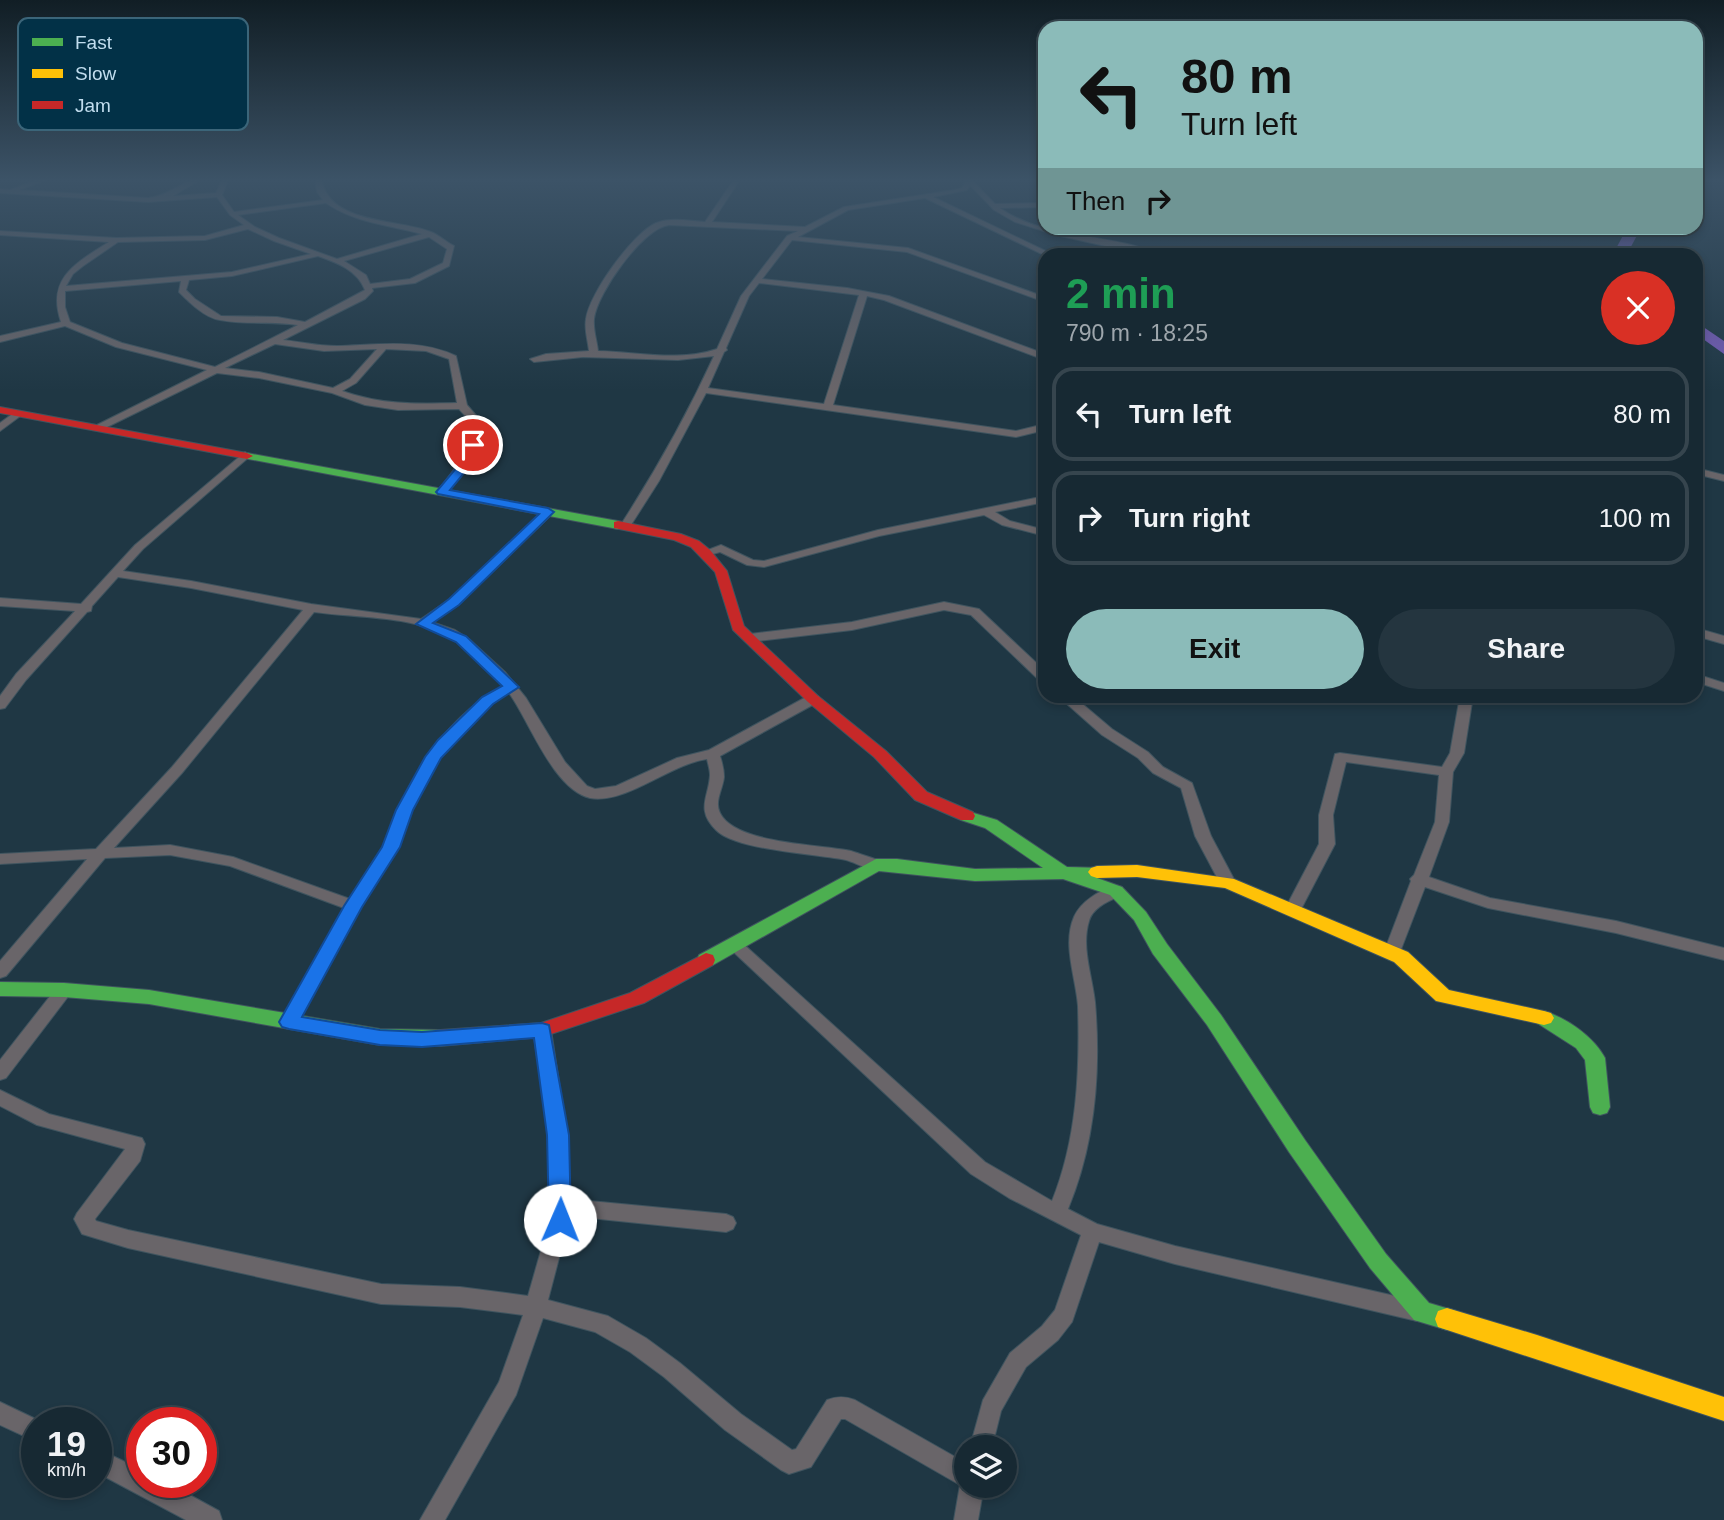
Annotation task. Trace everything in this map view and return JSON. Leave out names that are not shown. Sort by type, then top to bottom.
[{"type":"street","points":[[66,323],[59,308],[61,283],[72,271],[103,249]]},
{"type":"street","points":[[100,427],[309,325],[369,291],[363,275],[340,260],[304,249]]},
{"type":"street","points":[[340,260],[378,249]]},
{"type":"street","points":[[369,286],[412,281],[446,264],[451,249]]},
{"type":"street","points":[[594,354],[589,325],[596,301],[604,283],[633,249]]},
{"type":"street","points":[[625,526],[654,481],[703,390],[745,296],[780,249]]},
{"type":"street","points":[[898,249],[908,250],[1038,297]]},
{"type":"street","points":[[61,289],[247,272],[320,254]]},
{"type":"street","points":[[186,277],[182,290],[192,301],[215,317],[284,320],[309,325]]},
{"type":"street","points":[[758,281],[864,293],[947,319],[1038,353]]},
{"type":"street","points":[[828,407],[864,293]]},
{"type":"street","points":[[0,339],[66,323],[119,345],[217,370],[259,375],[334,391],[365,402],[398,408],[462,406]]},
{"type":"street","points":[[275,341],[324,348],[424,348],[450,355],[455,361],[462,406],[475,420],[475,436],[463,467],[442,492]]},
{"type":"street","points":[[334,391],[353,381],[382,349]]},
{"type":"street","points":[[534,359],[562,354],[695,358],[723,350]]},
{"type":"street","points":[[703,390],[1016,434],[1038,429]]},
{"type":"street","points":[[0,410],[625,526],[677,537],[695,544],[721,571],[738,627],[813,699],[880,754],[898,776],[921,796],[948,810],[991,824],[1062,872],[1116,891],[1140,916],[1160,949],[1214,1020],[1297,1146],[1378,1261],[1422,1312]]},
{"type":"street","points":[[0,428],[18,414]]},
{"type":"street","points":[[0,705],[21,677],[118,574],[139,547],[179,509],[245,455]]},
{"type":"street","points":[[1703,473],[1724,478]]},
{"type":"street","points":[[706,553],[721,548],[751,563],[764,564],[878,533],[1038,501]]},
{"type":"street","points":[[423,624],[454,602],[548,512]]},
{"type":"street","points":[[987,512],[1006,523],[1038,531]]},
{"type":"street","points":[[118,574],[178,581],[311,608],[423,624],[461,639],[511,687],[566,775],[581,789],[592,794],[624,787],[688,758],[713,754],[813,699]]},
{"type":"street","points":[[0,602],[87,608]]},
{"type":"street","points":[[750,638],[852,626],[944,606],[958,607],[975,612],[1038,671]]},
{"type":"street","points":[[0,972],[101,853],[177,770],[311,608]]},
{"type":"street","points":[[1703,634],[1724,640]]},
{"type":"street","points":[[1703,680],[1724,687]]},
{"type":"street","points":[[289,1022],[353,906],[391,847],[405,810],[433,757],[449,737],[487,700],[511,687]]},
{"type":"street","points":[[1073,703],[1107,732],[1143,755],[1158,770],[1187,786],[1203,836],[1228,883]]},
{"type":"street","points":[[1392,952],[1442,822],[1446,772],[1457,753],[1466,703]]},
{"type":"street","points":[[713,754],[717,775],[710,804],[712,812],[721,827],[731,834],[751,841],[850,856],[876,865],[897,865],[975,875],[1137,871],[1228,883],[1392,952],[1412,964],[1443,996],[1460,1002],[1544,1017],[1583,1043],[1595,1058],[1600,1107]]},
{"type":"street","points":[[1293,909],[1327,844],[1326,815],[1343,757],[1446,772]]},
{"type":"street","points":[[0,859],[158,849],[196,854],[233,862],[353,906]]},
{"type":"street","points":[[0,989],[64,990],[149,997],[380,1037],[422,1039],[542,1030],[638,998],[876,865]]},
{"type":"street","points":[[1418,879],[1488,903],[1616,927],[1724,954]]},
{"type":"street","points":[[1057,1213],[1074,1171],[1089,1055],[1080,953],[1082,917],[1096,902],[1116,891]]},
{"type":"street","points":[[734,945],[978,1168],[1016,1192],[1092,1231],[1175,1255],[1422,1312],[1537,1346],[1724,1409]]},
{"type":"street","points":[[0,1073],[64,990]]},
{"type":"street","points":[[432,1520],[508,1387],[536,1307],[561,1207],[558,1135],[542,1030]]},
{"type":"street","points":[[0,1097],[44,1119],[135,1144],[133,1154],[87,1214],[85,1219],[89,1228],[128,1239],[382,1294],[460,1297],[536,1307],[600,1323],[638,1345],[672,1370],[733,1422],[789,1462],[803,1459],[835,1408],[840,1407],[847,1408],[954,1469]]},
{"type":"street","points":[[561,1207],[726,1223]]},
{"type":"street","points":[[984,1435],[991,1408],[1018,1360],[1050,1333],[1065,1315],[1092,1231]]},
{"type":"street","points":[[0,1413],[21,1423]]},
{"type":"street","points":[[171,1498],[210,1520]]},
{"type":"street","points":[[966,1520],[970,1498]]},
{"type":"waterway","points":[[1703,332],[1724,349]]},
{"type":"traffic: fast","points":[[247,456],[618,525]]},
{"type":"traffic: fast","points":[[967,816],[991,824],[1062,872],[1116,891],[1140,916],[1160,949],[1214,1020],[1297,1146],[1378,1261],[1422,1312],[1447,1319]]},
{"type":"traffic: fast","points":[[706,960],[876,865],[897,865],[975,875],[1097,872]]},
{"type":"traffic: fast","points":[[0,989],[64,990],[149,997],[380,1037],[440,1038]]},
{"type":"traffic: fast","points":[[1544,1018],[1583,1043],[1595,1058],[1600,1107]]},
{"type":"traffic: slow","points":[[1097,872],[1137,871],[1228,883],[1401,957],[1443,996],[1544,1018]]},
{"type":"traffic: slow","points":[[1447,1319],[1537,1346],[1724,1409]]},
{"type":"traffic: jam","points":[[0,410],[247,456]]},
{"type":"traffic: jam","points":[[618,525],[677,537],[695,544],[706,553],[721,571],[738,627],[813,699],[880,754],[921,796],[967,816]]},
{"type":"traffic: jam","points":[[440,1038],[542,1030],[637,998],[706,960]]},
{"type":"route","points":[[473,445],[463,467],[442,492],[548,512],[444,611],[423,624],[456,635],[511,687],[487,700],[443,743],[433,757],[405,810],[391,847],[353,906],[289,1022],[380,1037],[422,1039],[542,1030],[558,1135],[560,1220]]}]
